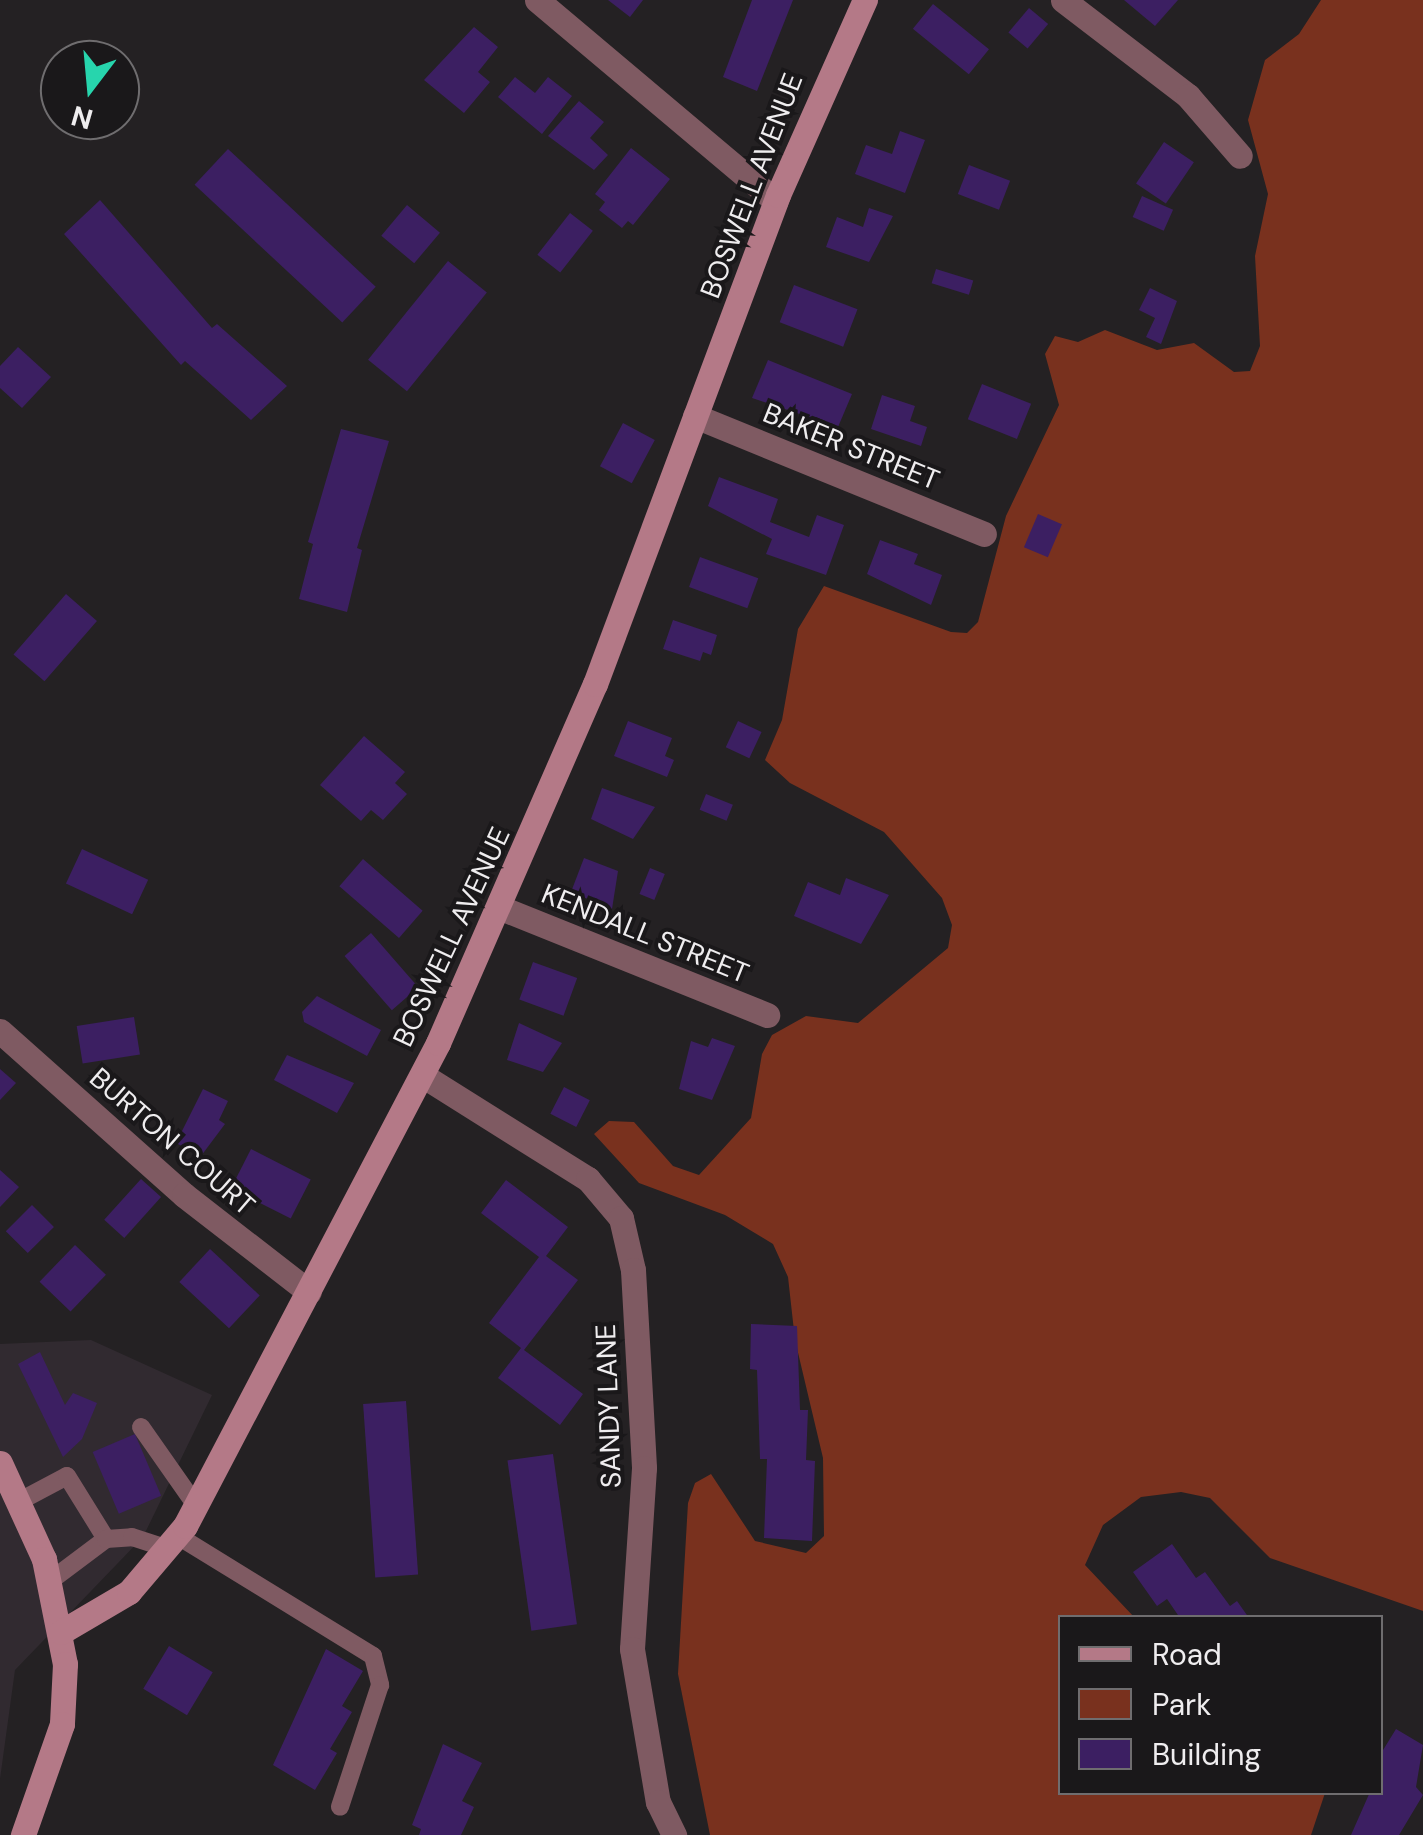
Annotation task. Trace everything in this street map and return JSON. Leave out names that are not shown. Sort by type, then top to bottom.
[{"type":"street","points":[[536,0],[776,201]]},
{"type":"street","name":"BOSWELL AVENUE","points":[[61,1632],[115,1604],[173,1542],[196,1507],[422,1075],[501,908],[776,201],[838,50],[865,0]]},
{"type":"street","points":[[1062,0],[1188,96],[1240,156]]},
{"type":"street","name":"BAKER STREET","points":[[695,416],[984,534]]},
{"type":"street","name":"KENDALL STREET","points":[[501,908],[768,1015]]},
{"type":"street","name":"BURTON COURT","points":[[0,1031],[184,1195],[309,1292]]},
{"type":"street","name":"SANDY LANE","points":[[422,1075],[588,1178],[621,1218],[633,1270],[644,1468],[632,1649],[658,1802],[674,1835]]},
{"type":"street","points":[[0,1464],[9,1505],[50,1581],[61,1632],[62,1724],[23,1835]]},
{"type":"lane","points":[[141,1427],[196,1507]]},
{"type":"lane","points":[[9,1505],[67,1476],[106,1539]]},
{"type":"lane","points":[[50,1581],[106,1539],[173,1542],[373,1656],[380,1685],[340,1806]]},
{"type":"shaded area","points":[[91,1340],[212,1395],[143,1537],[15,1670],[0,1779],[0,1344]]},
{"type":"green space","points":[[1321,0],[1423,0],[1423,1611],[1270,1558],[1210,1498],[1181,1492],[1141,1497],[1103,1525],[1085,1565],[1132,1615],[1058,1615],[1058,1795],[1324,1795],[1311,1835],[710,1835],[678,1674],[688,1503],[695,1483],[711,1474],[755,1541],[806,1553],[824,1536],[823,1458],[795,1340],[788,1277],[773,1244],[725,1215],[639,1183],[594,1134],[609,1121],[634,1122],[673,1166],[699,1175],[751,1118],[762,1054],[772,1035],[806,1016],[858,1023],[948,948],[952,925],[942,898],[884,832],[790,783],[765,760],[782,720],[798,629],[824,586],[951,632],[967,633],[978,622],[1006,516],[1059,405],[1045,354],[1055,336],[1078,342],[1105,330],[1157,350],[1194,343],[1234,372],[1250,371],[1260,346],[1255,256],[1268,194],[1248,120],[1265,60],[1299,34]]},
{"type":"building","points":[[608,0],[643,0],[630,17]]},
{"type":"building","points":[[752,0],[793,0],[757,91],[723,77]]},
{"type":"building","points":[[1124,0],[1178,0],[1155,26]]},
{"type":"building","points":[[933,4],[989,49],[969,74],[913,29]]},
{"type":"building","points":[[1029,8],[1048,24],[1028,49],[1008,33]]},
{"type":"building","points":[[474,27],[498,47],[478,72],[490,82],[464,113],[424,80]]},
{"type":"building","points":[[515,77],[535,93],[548,77],[572,96],[542,134],[498,97]]},
{"type":"building","points":[[579,101],[604,122],[590,138],[608,155],[594,170],[548,136]]},
{"type":"building","points":[[900,131],[925,140],[905,193],[855,174],[866,145],[892,154]]},
{"type":"building","points":[[1164,142],[1194,162],[1166,204],[1136,183]]},
{"type":"building","points":[[631,148],[670,179],[633,225],[628,221],[622,228],[599,210],[605,202],[595,194]]},
{"type":"building","points":[[228,149],[376,287],[342,323],[195,185]]},
{"type":"building","points":[[969,165],[1010,181],[999,210],[958,194]]},
{"type":"building","points":[[1142,196],[1173,210],[1164,231],[1133,217]]},
{"type":"building","points":[[100,200],[212,328],[217,324],[287,386],[251,420],[185,361],[181,365],[64,234]]},
{"type":"building","points":[[407,205],[440,233],[414,263],[381,236]]},
{"type":"building","points":[[869,208],[893,216],[869,262],[826,247],[837,217],[863,227]]},
{"type":"building","points":[[570,213],[593,231],[560,273],[537,255]]},
{"type":"building","points":[[448,261],[487,292],[407,391],[368,360]]},
{"type":"building","points":[[936,269],[973,280],[969,295],[932,283]]},
{"type":"building","points":[[794,285],[857,309],[843,347],[780,322]]},
{"type":"building","points":[[1150,288],[1177,301],[1161,344],[1146,337],[1155,318],[1139,310]]},
{"type":"building","points":[[18,347],[51,377],[22,408],[0,388],[0,366]]},
{"type":"building","points":[[768,360],[852,394],[838,427],[752,398]]},
{"type":"building","points":[[982,384],[1031,404],[1017,439],[968,419]]},
{"type":"building","points":[[882,395],[915,406],[910,421],[927,427],[921,446],[871,429]]},
{"type":"building","points":[[623,423],[655,440],[632,483],[600,466]]},
{"type":"building","points":[[341,429],[389,441],[357,548],[362,550],[347,612],[299,599],[313,544],[308,542]]},
{"type":"building","points":[[719,477],[778,499],[770,522],[809,537],[817,515],[844,525],[826,575],[766,554],[772,539],[708,506]]},
{"type":"building","points":[[1038,514],[1062,524],[1048,557],[1024,547]]},
{"type":"building","points":[[880,540],[918,554],[914,564],[942,575],[931,605],[867,574]]},
{"type":"building","points":[[700,557],[758,578],[747,608],[689,587]]},
{"type":"building","points":[[66,594],[97,621],[44,681],[14,654]]},
{"type":"building","points":[[673,620],[717,635],[711,655],[703,652],[700,661],[663,649]]},
{"type":"building","points":[[628,721],[672,738],[665,756],[674,760],[667,777],[614,756]]},
{"type":"building","points":[[738,721],[762,732],[749,758],[726,747]]},
{"type":"building","points":[[364,736],[405,772],[395,783],[407,794],[383,820],[371,810],[361,821],[320,785]]},
{"type":"building","points":[[602,788],[655,807],[633,839],[591,819]]},
{"type":"building","points":[[706,794],[733,805],[727,821],[700,810]]},
{"type":"building","points":[[82,849],[148,880],[132,914],[66,883]]},
{"type":"building","points":[[584,858],[618,871],[612,909],[571,892]]},
{"type":"building","points":[[363,859],[423,911],[399,938],[339,886]]},
{"type":"building","points":[[650,868],[665,874],[654,900],[640,894]]},
{"type":"building","points":[[846,878],[889,895],[861,944],[794,916],[808,882],[840,895]]},
{"type":"building","points":[[371,933],[418,987],[392,1010],[345,956]]},
{"type":"building","points":[[533,962],[577,978],[563,1016],[519,1000]]},
{"type":"building","points":[[317,996],[381,1030],[367,1056],[304,1022],[302,1012]]},
{"type":"building","points":[[134,1017],[140,1055],[83,1064],[77,1026]]},
{"type":"building","points":[[519,1023],[562,1043],[543,1072],[507,1060]]},
{"type":"building","points":[[712,1038],[735,1046],[712,1100],[679,1089],[691,1041],[708,1047]]},
{"type":"building","points":[[287,1055],[354,1083],[337,1113],[274,1080]]},
{"type":"building","points":[[0,1069],[16,1083],[0,1100]]},
{"type":"building","points":[[564,1087],[590,1100],[576,1127],[550,1114]]},
{"type":"building","points":[[203,1089],[228,1101],[219,1120],[225,1124],[201,1156],[176,1143]]},
{"type":"building","points":[[251,1149],[311,1179],[291,1219],[231,1188]]},
{"type":"building","points":[[0,1170],[19,1187],[0,1207]]},
{"type":"building","points":[[141,1179],[161,1197],[124,1238],[104,1220]]},
{"type":"building","points":[[506,1180],[568,1227],[546,1256],[578,1280],[524,1350],[583,1394],[560,1425],[498,1378],[521,1348],[489,1323],[539,1257],[481,1213]]},
{"type":"building","points":[[32,1205],[54,1227],[28,1253],[6,1231]]},
{"type":"building","points":[[75,1245],[106,1275],[71,1312],[40,1282]]},
{"type":"building","points":[[210,1249],[260,1295],[229,1328],[179,1282]]},
{"type":"building","points":[[751,1324],[797,1326],[800,1410],[808,1410],[806,1460],[815,1461],[812,1541],[764,1538],[767,1459],[760,1459],[757,1370],[750,1369]]},
{"type":"building","points":[[40,1352],[65,1405],[73,1393],[97,1403],[82,1439],[63,1457],[18,1364]]},
{"type":"building","points":[[406,1401],[418,1575],[375,1578],[363,1404]]},
{"type":"building","points":[[135,1434],[161,1496],[119,1514],[93,1452]]},
{"type":"building","points":[[553,1454],[577,1624],[531,1631],[507,1460]]},
{"type":"building","points":[[1172,1544],[1196,1578],[1205,1572],[1230,1606],[1237,1601],[1247,1615],[1178,1615],[1167,1599],[1157,1606],[1133,1572]]},
{"type":"building","points":[[169,1646],[213,1672],[187,1715],[143,1689]]},
{"type":"building","points":[[326,1649],[363,1671],[342,1706],[352,1712],[330,1749],[337,1753],[315,1790],[273,1765]]},
{"type":"building","points":[[1396,1729],[1423,1745],[1416,1787],[1423,1795],[1399,1835],[1351,1835],[1369,1795],[1383,1795],[1383,1750]]},
{"type":"building","points":[[443,1744],[482,1763],[462,1801],[474,1807],[461,1835],[419,1835],[421,1829],[412,1825]]}]
